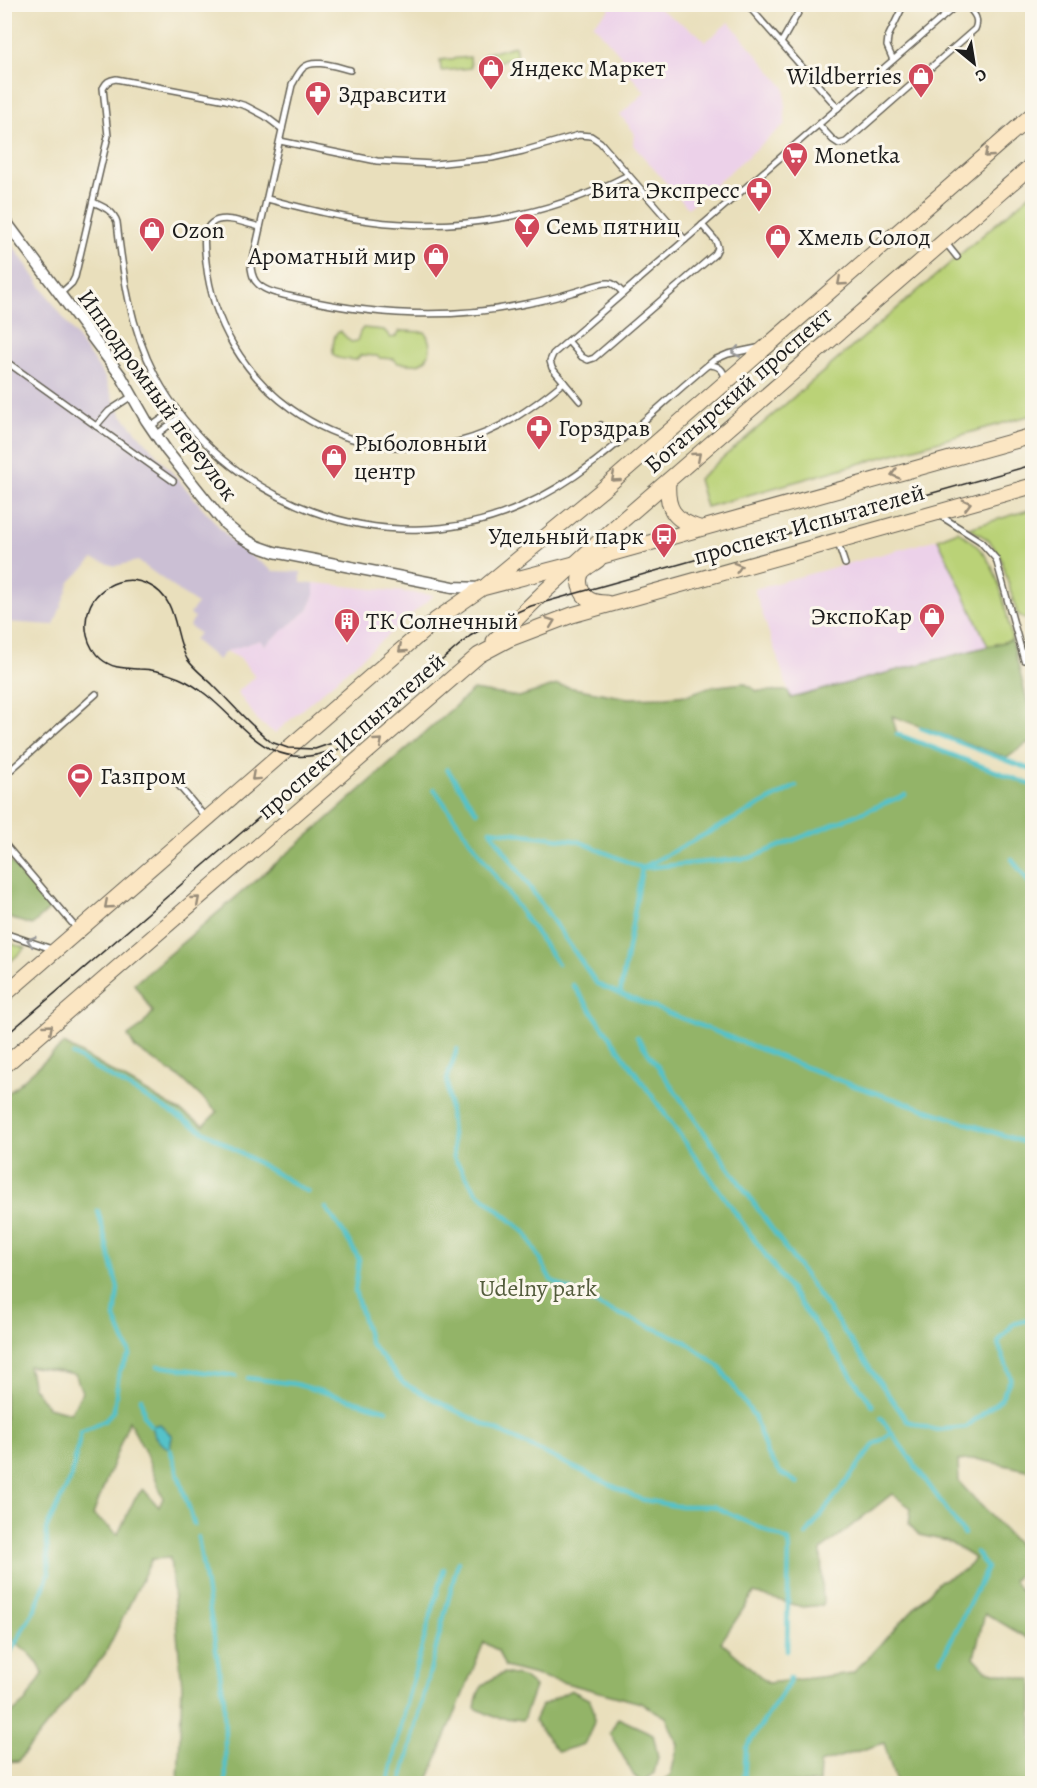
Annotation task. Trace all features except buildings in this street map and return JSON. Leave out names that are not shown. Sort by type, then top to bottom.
[{"type":"main road","name":"Богатырский проспект","points":[[482,588],[601,491],[1032,115]]},
{"type":"main road","name":"Богатырский проспект","points":[[479,656],[574,564],[1032,165]]},
{"type":"main road","name":"проспект Испытателей","points":[[4,995],[436,620],[482,588],[606,556],[1032,436]]},
{"type":"main road","points":[[668,481],[668,502],[677,518],[699,528]]},
{"type":"main road","name":"проспект Испытателей","points":[[4,1066],[479,656],[509,639],[572,615],[1032,486]]},
{"type":"main road","points":[[606,556],[582,572],[579,580],[581,591],[586,598],[593,602],[614,603]]},
{"type":"street","name":"Ипподромный переулок","points":[[4,219],[121,376],[153,431],[225,524],[241,537],[274,552],[453,587],[482,588]]},
{"type":"lane","points":[[750,4],[752,10],[837,108]]},
{"type":"lane","points":[[781,43],[803,4]]},
{"type":"lane","points":[[893,60],[887,46],[888,37],[904,4]]},
{"type":"lane","points":[[580,401],[552,368],[550,361],[553,354],[958,4]]},
{"type":"lane","points":[[819,124],[839,144],[846,142],[975,29],[978,23],[976,16],[966,4]]},
{"type":"lane","points":[[350,70],[315,63],[302,69],[292,85],[251,268],[257,284],[264,289],[328,304],[399,313],[447,313],[520,305],[606,282],[616,285],[623,293]]},
{"type":"lane","points":[[60,294],[75,277],[93,201],[108,136],[103,88],[110,80],[116,79],[226,100],[246,106],[266,116],[282,129]]},
{"type":"lane","points":[[280,141],[377,161],[434,164],[492,158],[579,135],[591,136],[600,142],[685,240]]},
{"type":"lane","points":[[267,199],[369,221],[414,225],[452,224],[505,218],[555,205],[585,195],[628,175]]},
{"type":"lane","points":[[93,201],[115,215],[126,291],[137,334],[155,374],[181,416],[222,459],[260,487],[305,509],[336,519],[402,529],[458,525],[517,508],[546,495],[572,479],[721,356],[767,346]]},
{"type":"lane","points":[[260,227],[220,220],[213,222],[207,228],[205,234],[206,262],[216,308],[240,358],[264,387],[293,411],[325,429],[360,441],[400,447],[458,442],[508,423],[564,382]]},
{"type":"lane","points":[[568,341],[582,357],[588,360],[594,358],[698,269],[715,254],[718,248],[716,241],[702,225]]},
{"type":"lane","points":[[944,242],[957,257]]},
{"type":"lane","points":[[4,360],[173,482]]},
{"type":"lane","points":[[708,365],[719,367],[723,371],[724,383]]},
{"type":"lane","points":[[96,426],[109,411],[132,396]]},
{"type":"lane","points":[[153,431],[176,408]]},
{"type":"lane","points":[[153,431],[181,416]]},
{"type":"lane","points":[[601,425],[617,443]]},
{"type":"lane","points":[[935,512],[980,541],[996,559],[1024,660],[1032,657]]},
{"type":"lane","points":[[837,539],[845,564]]},
{"type":"lane","points":[[4,776],[96,694]]},
{"type":"lane","points":[[174,780],[207,819]]},
{"type":"lane","points":[[4,843],[79,931]]},
{"type":"lane","points":[[4,933],[57,950]]},
{"type":"shaded area","points":[[606,5],[653,5],[698,34],[705,42],[729,22],[785,88],[785,124],[688,208],[633,145],[634,132],[620,115],[645,92],[618,61],[622,57],[593,24],[610,9]]},
{"type":"shaded area","points":[[4,233],[104,376],[122,415],[234,544],[273,571],[301,572],[301,583],[314,583],[314,597],[308,610],[265,645],[260,640],[226,651],[218,660],[194,640],[199,633],[189,626],[195,618],[190,614],[197,604],[138,561],[115,566],[93,559],[70,582],[54,625],[5,622]]},
{"type":"shaded area","points":[[938,539],[988,646],[791,698],[754,589]]},
{"type":"shaded area","points":[[314,583],[434,595],[275,733],[260,723],[237,692],[255,677],[241,659],[226,651],[260,640],[265,645],[308,610],[314,597]]},
{"type":"green space","points":[[515,46],[517,56],[488,65],[485,54]]},
{"type":"green space","points":[[470,57],[471,68],[441,71],[440,60]]},
{"type":"green space","points":[[1032,193],[1032,415],[706,507],[698,479]]},
{"type":"green space","points":[[363,328],[384,330],[391,338],[400,331],[425,332],[430,351],[426,359],[417,364],[397,363],[394,359],[377,356],[361,355],[356,360],[337,358],[333,353],[335,335],[340,331],[351,342],[357,341]]},
{"type":"green space","points":[[1032,509],[1032,619],[1028,619],[1017,613],[1001,558],[989,540],[969,528]]},
{"type":"green space","points":[[958,531],[982,552],[993,569],[1003,598],[1012,640],[988,646],[938,539]]},
{"type":"green space","name":"Udelny park","points":[[1012,640],[1030,713],[1032,713],[1032,744],[1027,743],[1007,758],[892,716],[897,734],[1032,785],[1032,1471],[976,1459],[958,1461],[959,1482],[1022,1549],[1026,1570],[1013,1580],[1032,1606],[1032,1641],[985,1613],[974,1657],[986,1670],[1032,1680],[1032,1783],[896,1783],[884,1743],[820,1763],[819,1783],[661,1783],[671,1774],[678,1745],[666,1717],[641,1703],[505,1667],[498,1651],[484,1642],[427,1783],[178,1783],[182,1686],[170,1558],[152,1559],[105,1654],[18,1761],[5,1762],[5,1719],[26,1701],[43,1674],[30,1654],[10,1639],[5,1640],[5,1096],[64,1044],[204,1125],[217,1112],[182,1079],[135,1048],[128,1036],[141,1027],[153,1012],[134,984],[323,823],[473,690],[519,697],[557,685],[628,698],[687,695],[709,687],[744,683],[757,691],[788,691],[791,698]],"holes":[[[28,1366],[75,1374],[82,1392],[71,1413],[48,1407],[33,1387]],[[129,1421],[145,1452],[163,1498],[159,1507],[143,1489],[135,1498],[118,1534],[93,1515]],[[892,1494],[911,1508],[909,1524],[919,1535],[947,1541],[974,1558],[965,1570],[940,1581],[853,1673],[768,1683],[721,1642],[754,1593],[802,1607],[823,1605],[821,1550]]]},
{"type":"green space","points":[[4,854],[51,908],[32,925],[5,917]]},
{"type":"green space","points":[[4,942],[26,948],[5,966]]},
{"type":"green space","points":[[504,1673],[523,1677],[535,1687],[523,1720],[494,1717],[475,1708],[483,1685]]},
{"type":"green space","points":[[571,1690],[590,1700],[594,1712],[594,1723],[584,1744],[558,1752],[534,1721],[541,1706]]},
{"type":"green space","points":[[618,1718],[653,1734],[658,1757],[654,1773],[643,1783],[634,1776],[610,1733]]},
{"type":"water","points":[[160,1424],[172,1436],[170,1449],[158,1440],[152,1430],[151,1426]]},
{"type":"waterway","points":[[921,728],[1032,770]]},
{"type":"waterway","points":[[897,734],[1032,785]]},
{"type":"waterway","points":[[447,769],[477,812]]},
{"type":"waterway","points":[[490,830],[578,841],[642,868],[796,786]]},
{"type":"waterway","points":[[434,789],[558,964]]},
{"type":"waterway","points":[[905,795],[750,858],[642,868],[620,994],[846,1083],[1032,1145]]},
{"type":"waterway","points":[[490,830],[597,984],[620,994]]},
{"type":"waterway","points":[[1012,859],[1032,887]]},
{"type":"waterway","points":[[573,985],[873,1406]]},
{"type":"waterway","points":[[637,1037],[907,1421],[935,1430],[966,1427],[1001,1399],[1011,1378],[998,1343],[1013,1324],[1032,1319]]},
{"type":"waterway","points":[[457,1049],[447,1079],[454,1158],[476,1191],[526,1233],[551,1280],[600,1306],[683,1340],[719,1366],[754,1416],[767,1454],[781,1473],[798,1483]]},
{"type":"waterway","points":[[73,1055],[308,1192]]},
{"type":"waterway","points":[[326,1208],[359,1259],[355,1291],[370,1343],[403,1383],[640,1499],[676,1506],[713,1506],[789,1541],[787,1650]]},
{"type":"waterway","points":[[7,1658],[36,1607],[49,1574],[46,1529],[71,1478],[81,1432],[104,1421],[114,1410],[119,1372],[130,1354],[115,1318],[118,1288],[98,1211]]},
{"type":"waterway","points":[[158,1366],[236,1376]]},
{"type":"waterway","points":[[248,1378],[295,1384],[387,1410]]},
{"type":"waterway","points":[[141,1398],[144,1416],[151,1426]]},
{"type":"waterway","points":[[881,1418],[964,1534]]},
{"type":"waterway","points":[[806,1535],[873,1446],[891,1433]]},
{"type":"waterway","points":[[170,1449],[194,1524]]},
{"type":"waterway","points":[[198,1537],[224,1699],[226,1784]]},
{"type":"waterway","points":[[941,1660],[987,1568],[976,1552]]},
{"type":"waterway","points":[[401,1784],[458,1562]]},
{"type":"waterway","points":[[388,1784],[407,1700],[444,1569]]},
{"type":"waterway","points":[[744,1784],[746,1748],[789,1683],[790,1677]]},
{"type":"tram line","points":[[4,1037],[470,636],[490,624],[531,606],[1032,465]]},
{"type":"tram line","points":[[333,750],[307,756],[285,754],[266,747],[199,689],[179,678],[155,671],[110,665],[92,649],[87,636],[86,622],[93,600],[100,592],[118,582],[134,580],[149,585],[159,591],[171,608],[187,659],[248,722],[271,742],[288,748],[315,749],[338,741]]},
{"type":"place","name":"Яндекс Маркет","points":[[491,91]]},
{"type":"place","name":"Wildberries","points":[[921,99]]},
{"type":"place","name":"Здравсити","points":[[318,117]]},
{"type":"place","name":"Monetka","points":[[795,178]]},
{"type":"place","name":"Вита Экспресс","points":[[759,213]]},
{"type":"place","name":"Семь пятниц","points":[[527,249]]},
{"type":"place","name":"Ozon","points":[[152,253]]},
{"type":"place","name":"Хмель Солод","points":[[778,260]]},
{"type":"place","name":"Ароматный мир","points":[[436,279]]},
{"type":"place","name":"Горздрав","points":[[539,451]]},
{"type":"place","name":"Рыболовный центр","points":[[334,480]]},
{"type":"place","name":"Удельный парк","points":[[664,559]]},
{"type":"place","name":"ЭкспоКар","points":[[932,639]]},
{"type":"place","name":"ТК Солнечный","points":[[347,644]]},
{"type":"place","name":"Газпром","points":[[80,799]]}]
